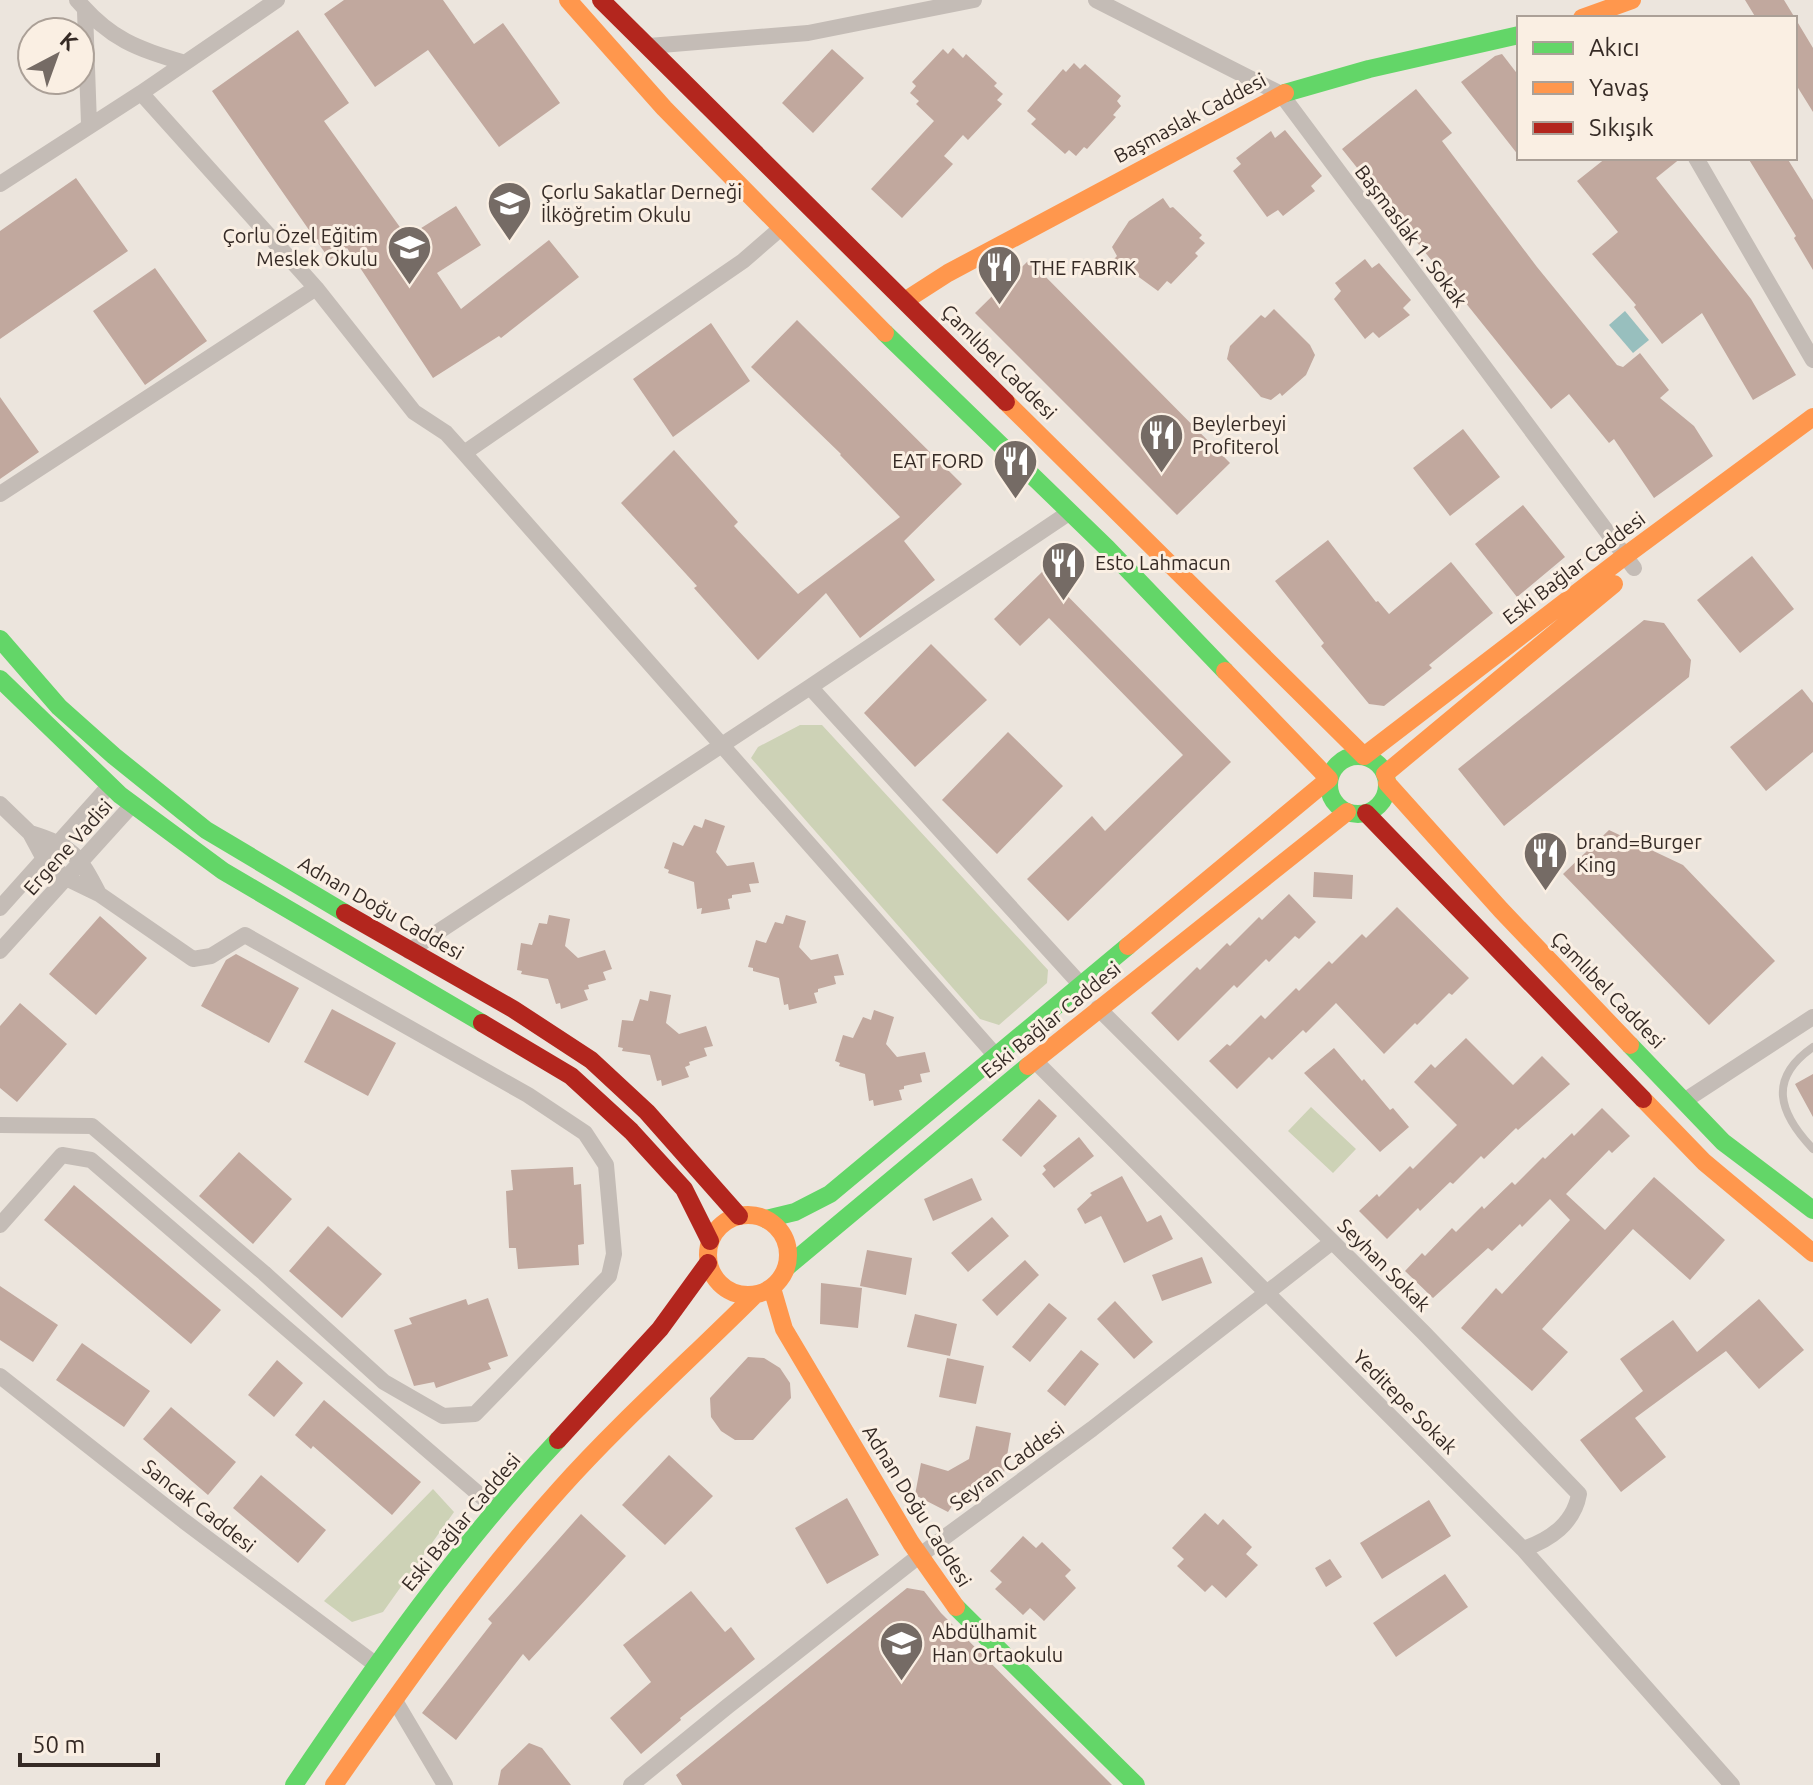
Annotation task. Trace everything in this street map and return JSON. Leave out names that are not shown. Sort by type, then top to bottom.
[{"type":"main road","points":[[568,0],[633,76],[838,287],[1070,512],[1329,779],[1332,799],[1347,812],[1366,813],[1382,801],[1386,779],[1373,760],[1364,756],[1346,758],[1338,763],[1329,779]]},
{"type":"main road","name":"Çamlıbel Caddesi","points":[[601,0],[1364,756]]},
{"type":"main road","points":[[1612,13],[1632,0]]},
{"type":"main road","name":"Başmaslak Caddesi","points":[[906,300],[948,273],[1281,94],[1369,69],[1517,35]]},
{"type":"main road","name":"Eski Bağlar Caddesi","points":[[1386,779],[1630,562],[1813,417]]},
{"type":"main road","name":"Eski Bağlar Caddesi","points":[[1364,756],[1630,562],[1813,435]]},
{"type":"main road","name":"Adnan Doğu Caddesi","points":[[0,639],[59,707],[206,830],[513,1009],[591,1060],[647,1112],[739,1216]]},
{"type":"main road","points":[[0,679],[110,785],[223,871],[571,1076],[631,1131],[684,1189],[710,1241]]},
{"type":"main road","name":"Eski Bağlar Caddesi","points":[[766,1219],[795,1212],[830,1194],[1329,779]]},
{"type":"main road","name":"Çamlıbel Caddesi","points":[[1386,779],[1501,910],[1723,1142],[1813,1210]]},
{"type":"main road","name":"Eski Bağlar Caddesi","points":[[787,1267],[1098,1008],[1347,812]]},
{"type":"main road","points":[[1366,813],[1704,1162],[1813,1253]]},
{"type":"main road","points":[[334,1785],[394,1699],[495,1566],[561,1488],[781,1279],[787,1267],[788,1253],[785,1239],[778,1228],[766,1219],[753,1215],[727,1221],[717,1229],[710,1241],[708,1263],[717,1282],[734,1293],[764,1292]]},
{"type":"main road","name":"Eski Bağlar Caddesi","points":[[294,1785],[375,1664],[496,1509],[595,1403],[686,1298],[708,1263]]},
{"type":"main road","name":"Adnan Doğu Caddesi","points":[[764,1292],[919,1556],[952,1603],[1136,1785]]},
{"type":"main road","points":[[375,1664],[394,1699]]},
{"type":"street","points":[[0,184],[277,0]]},
{"type":"street","points":[[649,46],[808,33],[946,2],[974,0]]},
{"type":"street","name":"Başmaslak 1. Sokak","points":[[1096,0],[1281,94],[1630,562]]},
{"type":"street","points":[[81,5],[112,34],[131,46],[185,63]]},
{"type":"street","points":[[81,5],[89,124]]},
{"type":"street","points":[[141,93],[316,288],[414,412],[446,433],[996,1056]]},
{"type":"street","points":[[1697,160],[1813,360]]},
{"type":"street","points":[[464,453],[743,261],[781,228]]},
{"type":"street","points":[[0,494],[316,288]]},
{"type":"street","points":[[409,951],[1070,512]]},
{"type":"street","points":[[810,687],[1081,985]]},
{"type":"street","name":"Ergene Vadisi","points":[[0,908],[110,785]]},
{"type":"street","points":[[0,804],[30,833],[44,859],[66,878],[99,894],[193,959],[211,956],[245,935],[528,1095],[585,1133],[606,1165],[614,1254],[609,1276],[475,1414],[443,1416],[384,1382],[264,1273],[92,1126],[0,1125]]},
{"type":"street","name":"Ergene Vadisi","points":[[0,951],[133,804]]},
{"type":"street","points":[[30,833],[59,842],[82,861],[99,894]]},
{"type":"street","name":"Seyhan Sokak","points":[[1098,1008],[1579,1494],[1576,1511],[1557,1531],[1542,1543],[1523,1549]]},
{"type":"street","points":[[1684,1101],[1813,1017]]},
{"type":"street","name":"Yeditepe Sokak","points":[[1035,1061],[1523,1549],[1732,1785]]},
{"type":"street","points":[[0,1225],[62,1155],[91,1160],[496,1509]]},
{"type":"street","name":"Seyran Caddesi","points":[[643,1781],[919,1556],[1092,1429],[1332,1242]]},
{"type":"street","name":"Sancak Caddesi","points":[[0,1376],[184,1521],[375,1664]]},
{"type":"street","points":[[394,1699],[445,1785]]},
{"type":"lane","points":[[1813,1047],[1798,1057],[1783,1077],[1783,1103],[1795,1130],[1813,1149]]},
{"type":"green space","points":[[800,725],[822,725],[1048,970],[1047,983],[999,1025],[980,1019],[751,758],[758,747]]},
{"type":"green space","points":[[1311,1107],[1356,1149],[1333,1173],[1288,1131]]},
{"type":"green space","points":[[433,1489],[454,1512],[383,1612],[352,1622],[324,1601]]},
{"type":"water","points":[[1625,311],[1649,340],[1633,353],[1609,325]]},
{"type":"building","points":[[344,0],[443,0],[474,44],[503,23],[560,103],[499,147],[428,50],[375,87],[324,14]]},
{"type":"building","points":[[1745,0],[1784,0],[1794,16],[1755,16]]},
{"type":"building","points":[[1797,21],[1813,48],[1813,112],[1797,86]]},
{"type":"building","points":[[298,30],[349,103],[324,121],[407,237],[456,206],[481,245],[437,273],[461,309],[549,240],[579,277],[501,338],[499,336],[433,378],[347,248],[330,260],[212,91]]},
{"type":"building","points":[[953,48],[963,58],[966,54],[997,83],[994,86],[1003,94],[997,100],[1002,104],[968,140],[963,135],[944,156],[953,164],[902,218],[871,189],[934,121],[916,104],[919,101],[910,93],[916,86],[912,82],[943,49],[948,54]]},
{"type":"building","points":[[832,49],[864,78],[813,133],[782,103]]},
{"type":"building","points":[[1502,54],[1517,73],[1517,153],[1461,82]]},
{"type":"building","points":[[1074,63],[1080,69],[1085,64],[1121,96],[1117,101],[1121,106],[1113,115],[1116,117],[1087,149],[1084,147],[1076,156],[1069,150],[1065,154],[1031,124],[1036,119],[1027,111],[1063,69],[1066,72]]},
{"type":"building","points":[[1416,89],[1452,133],[1442,141],[1537,267],[1617,365],[1623,367],[1640,353],[1669,390],[1660,398],[1694,426],[1713,456],[1654,498],[1614,439],[1609,443],[1569,394],[1551,409],[1342,149]]},
{"type":"building","points":[[1285,130],[1322,176],[1311,186],[1315,191],[1283,216],[1278,210],[1267,217],[1233,171],[1241,164],[1236,158],[1271,131],[1275,138]]},
{"type":"building","points":[[1603,160],[1678,160],[1656,178],[1751,299],[1796,375],[1753,400],[1702,313],[1662,344],[1634,307],[1636,305],[1592,254],[1618,232],[1577,181]]},
{"type":"building","points":[[1749,160],[1788,160],[1813,200],[1813,270],[1794,238],[1796,236]]},
{"type":"building","points":[[76,178],[128,251],[0,339],[0,231]]},
{"type":"building","points":[[1163,198],[1170,208],[1173,207],[1202,235],[1199,238],[1205,243],[1195,253],[1198,256],[1171,284],[1167,281],[1158,291],[1114,259],[1117,256],[1112,247],[1129,221]]},
{"type":"building","points":[[1365,259],[1372,268],[1379,263],[1411,300],[1403,308],[1410,315],[1379,338],[1373,332],[1365,339],[1334,299],[1341,291],[1335,283]]},
{"type":"building","points":[[1029,260],[1230,463],[1177,515],[975,313]]},
{"type":"building","points":[[155,268],[207,341],[145,385],[93,311]]},
{"type":"building","points":[[1274,309],[1310,345],[1315,355],[1306,375],[1282,396],[1280,393],[1271,400],[1261,397],[1227,359],[1230,346],[1261,315],[1265,318]]},
{"type":"building","points":[[797,320],[962,484],[904,541],[935,580],[860,638],[826,593],[758,660],[694,588],[697,586],[621,503],[674,450],[738,522],[734,526],[798,594],[900,517],[841,454],[751,367]]},
{"type":"building","points":[[711,323],[750,381],[673,437],[633,379]]},
{"type":"building","points":[[0,397],[39,452],[0,479]]},
{"type":"building","points":[[1463,429],[1500,477],[1450,516],[1413,468]]},
{"type":"building","points":[[1523,505],[1565,557],[1517,597],[1475,544]]},
{"type":"building","points":[[1328,540],[1389,614],[1451,562],[1493,613],[1384,706],[1369,704],[1321,646],[1324,643],[1275,581]]},
{"type":"building","points":[[1752,556],[1794,609],[1740,653],[1697,600]]},
{"type":"building","points":[[1043,571],[1231,762],[1068,921],[1027,879],[1092,816],[1105,831],[1183,755],[1049,618],[1020,646],[994,619]]},
{"type":"building","points":[[1644,620],[1664,623],[1691,660],[1689,677],[1504,826],[1458,769]]},
{"type":"building","points":[[931,644],[987,700],[915,767],[864,713]]},
{"type":"building","points":[[1802,689],[1813,703],[1813,752],[1766,791],[1730,747]]},
{"type":"building","points":[[1008,732],[1063,786],[997,854],[942,800]]},
{"type":"building","points":[[705,819],[725,826],[716,852],[727,866],[754,862],[759,883],[749,884],[751,892],[732,895],[728,899],[730,909],[701,914],[702,908],[697,909],[694,882],[668,873],[669,870],[664,868],[673,842],[683,846],[694,825],[702,828]]},
{"type":"building","points":[[1609,830],[1683,865],[1775,961],[1709,1025],[1563,874]]},
{"type":"building","points":[[1314,872],[1353,875],[1352,899],[1313,897]]},
{"type":"building","points":[[1289,894],[1316,922],[1299,939],[1295,936],[1269,962],[1266,959],[1237,988],[1234,985],[1178,1041],[1151,1013],[1197,967],[1200,970],[1227,943],[1230,946],[1259,917],[1262,920]]},
{"type":"building","points":[[1397,907],[1469,978],[1417,1025],[1415,1023],[1384,1054],[1336,1003],[1306,1033],[1303,1030],[1272,1060],[1269,1057],[1237,1089],[1209,1061],[1227,1044],[1230,1046],[1261,1015],[1265,1019],[1296,988],[1299,991],[1329,961],[1332,964],[1362,934],[1366,938]]},
{"type":"building","points":[[549,915],[570,919],[565,946],[578,958],[605,950],[612,969],[603,972],[606,980],[588,985],[589,989],[584,990],[588,1000],[561,1009],[560,1003],[556,1004],[548,979],[521,974],[522,971],[517,970],[521,943],[532,945],[539,923],[547,924]]},
{"type":"building","points":[[786,915],[806,921],[799,947],[811,960],[838,954],[844,975],[834,976],[836,984],[814,993],[817,1003],[789,1010],[788,1004],[784,1005],[779,978],[748,967],[756,940],[766,943],[775,922],[783,924]]},
{"type":"building","points":[[100,916],[147,958],[96,1015],[49,974]]},
{"type":"building","points":[[236,954],[299,988],[269,1043],[201,1006],[226,960]]},
{"type":"building","points":[[650,991],[671,995],[666,1023],[679,1034],[706,1026],[713,1046],[704,1048],[707,1056],[689,1062],[690,1065],[685,1067],[689,1077],[662,1086],[661,1080],[657,1081],[650,1055],[622,1051],[623,1048],[618,1047],[622,1020],[633,1021],[640,999],[648,1001]]},
{"type":"building","points":[[20,1003],[67,1044],[17,1102],[0,1088],[0,1026]]},
{"type":"building","points":[[332,1009],[396,1043],[368,1096],[304,1062]]},
{"type":"building","points":[[874,1010],[894,1017],[886,1044],[897,1057],[925,1052],[930,1072],[920,1074],[922,1082],[899,1090],[902,1100],[874,1106],[873,1100],[869,1101],[865,1074],[839,1066],[840,1063],[835,1061],[843,1035],[853,1038],[863,1017],[871,1020]]},
{"type":"building","points":[[1466,1038],[1513,1085],[1542,1056],[1570,1084],[1484,1159],[1481,1156],[1453,1184],[1450,1182],[1420,1211],[1418,1208],[1387,1239],[1359,1211],[1377,1194],[1379,1197],[1410,1166],[1413,1169],[1457,1125],[1414,1082],[1431,1064],[1435,1068]]},
{"type":"building","points":[[1334,1048],[1362,1081],[1364,1079],[1409,1127],[1380,1152],[1304,1073]]},
{"type":"building","points":[[1813,1074],[1813,1117],[1795,1084]]},
{"type":"building","points":[[1039,1099],[1057,1116],[1021,1157],[1002,1140]]},
{"type":"building","points":[[1602,1108],[1630,1136],[1612,1153],[1609,1150],[1566,1194],[1605,1230],[1654,1177],[1725,1240],[1690,1280],[1633,1229],[1542,1329],[1568,1352],[1532,1391],[1461,1328],[1496,1288],[1502,1294],[1570,1220],[1550,1199],[1522,1227],[1520,1224],[1492,1251],[1488,1248],[1433,1298],[1405,1271],[1422,1253],[1425,1256],[1452,1228],[1456,1232],[1512,1182],[1515,1185],[1543,1157],[1545,1159],[1572,1133],[1574,1136]]},
{"type":"building","points":[[1079,1137],[1094,1156],[1054,1188],[1042,1174],[1046,1170],[1043,1166]]},
{"type":"building","points":[[239,1152],[292,1199],[253,1244],[199,1196]]},
{"type":"building","points":[[573,1167],[574,1185],[581,1184],[584,1244],[578,1245],[579,1265],[518,1269],[516,1248],[509,1248],[506,1191],[513,1190],[511,1170]]},
{"type":"building","points":[[1122,1176],[1147,1222],[1161,1215],[1173,1239],[1124,1263],[1101,1216],[1085,1224],[1077,1209],[1092,1195],[1090,1193]]},
{"type":"building","points":[[972,1178],[982,1200],[933,1221],[924,1199]]},
{"type":"building","points":[[74,1185],[221,1310],[191,1344],[44,1220]]},
{"type":"building","points":[[992,1217],[1009,1236],[968,1272],[951,1253]]},
{"type":"building","points":[[328,1226],[382,1274],[342,1318],[289,1271]]},
{"type":"building","points":[[867,1250],[912,1258],[906,1295],[860,1286]]},
{"type":"building","points":[[1202,1257],[1212,1283],[1162,1301],[1152,1275]]},
{"type":"building","points":[[1025,1260],[1039,1275],[997,1316],[982,1300]]},
{"type":"building","points":[[821,1283],[862,1288],[858,1328],[820,1324]]},
{"type":"building","points":[[0,1286],[58,1325],[33,1362],[0,1340]]},
{"type":"building","points":[[488,1298],[508,1356],[488,1363],[491,1369],[436,1388],[434,1382],[414,1386],[394,1330],[412,1324],[409,1318],[466,1299],[468,1305]]},
{"type":"building","points":[[1759,1299],[1804,1350],[1759,1389],[1726,1351],[1635,1418],[1666,1457],[1621,1492],[1580,1440],[1643,1391],[1620,1359],[1673,1320],[1697,1352]]},
{"type":"building","points":[[1115,1301],[1153,1342],[1134,1359],[1097,1319]]},
{"type":"building","points":[[1049,1303],[1067,1318],[1030,1362],[1012,1347]]},
{"type":"building","points":[[915,1314],[957,1324],[950,1356],[907,1347]]},
{"type":"building","points":[[82,1343],[150,1391],[124,1427],[56,1380]]},
{"type":"building","points":[[1081,1350],[1099,1364],[1065,1406],[1047,1391]]},
{"type":"building","points":[[748,1357],[764,1358],[780,1368],[790,1383],[791,1398],[753,1440],[735,1440],[721,1431],[711,1417],[710,1398]]},
{"type":"building","points":[[947,1358],[984,1366],[976,1404],[939,1397]]},
{"type":"building","points":[[277,1360],[303,1383],[274,1417],[248,1395]]},
{"type":"building","points":[[324,1400],[421,1482],[392,1515],[313,1446],[311,1449],[295,1435]]},
{"type":"building","points":[[171,1407],[236,1462],[208,1495],[143,1439]]},
{"type":"building","points":[[976,1426],[1011,1433],[1004,1473],[962,1492],[948,1512],[915,1495],[921,1463],[948,1471],[969,1459]]},
{"type":"building","points":[[669,1455],[713,1496],[665,1545],[622,1505]]},
{"type":"building","points":[[261,1475],[326,1530],[298,1563],[233,1508]]},
{"type":"building","points":[[847,1498],[879,1555],[827,1584],[795,1528]]},
{"type":"building","points":[[1429,1500],[1451,1536],[1382,1579],[1360,1543]]},
{"type":"building","points":[[1205,1513],[1218,1525],[1223,1519],[1252,1547],[1246,1554],[1258,1565],[1226,1598],[1212,1585],[1205,1592],[1177,1566],[1184,1559],[1172,1548]]},
{"type":"building","points":[[581,1514],[626,1556],[529,1661],[523,1654],[456,1740],[422,1713],[492,1623],[488,1619]]},
{"type":"building","points":[[1023,1536],[1036,1548],[1042,1542],[1071,1570],[1065,1576],[1076,1588],[1044,1621],[1030,1608],[1023,1615],[995,1589],[1002,1582],[990,1571]]},
{"type":"building","points":[[1330,1559],[1342,1577],[1326,1587],[1315,1568]]},
{"type":"building","points":[[1445,1574],[1468,1607],[1396,1657],[1373,1623]]},
{"type":"building","name":"Abdülhamit Han Ortaokulu","points":[[907,1588],[924,1591],[941,1613],[1112,1785],[682,1785],[676,1775]]},
{"type":"building","points":[[691,1591],[725,1632],[731,1627],[755,1659],[680,1718],[641,1754],[610,1718],[651,1682],[623,1645]]},
{"type":"building","points":[[529,1743],[542,1748],[571,1785],[498,1785],[501,1770]]},
{"type":"traffic: fast","points":[[1285,93],[1369,69],[1517,35]]},
{"type":"traffic: fast","points":[[885,333],[1107,548],[1225,671]]},
{"type":"traffic: fast","points":[[0,639],[59,707],[206,830],[345,913]]},
{"type":"traffic: fast","points":[[0,679],[120,795],[223,871],[482,1023]]},
{"type":"traffic: fast","points":[[1358,756],[1369,758],[1378,765],[1385,774],[1387,785],[1385,796],[1378,805],[1369,812],[1358,814],[1347,812],[1338,805],[1331,796],[1329,785],[1331,774],[1338,765],[1347,758],[1358,756]]},
{"type":"traffic: fast","points":[[766,1219],[795,1212],[830,1194],[1128,946]]},
{"type":"traffic: fast","points":[[1630,1045],[1723,1142],[1813,1210]]},
{"type":"traffic: fast","points":[[787,1267],[1028,1066]]},
{"type":"traffic: fast","points":[[294,1785],[452,1564],[558,1440]]},
{"type":"traffic: fast","points":[[956,1607],[1136,1785]]},
{"type":"traffic: slow","points":[[568,0],[664,108],[885,333]]},
{"type":"traffic: slow","points":[[1588,16],[1632,0]]},
{"type":"traffic: slow","points":[[906,300],[948,273],[1285,93]]},
{"type":"traffic: slow","points":[[1006,402],[1364,756]]},
{"type":"traffic: slow","points":[[1364,756],[1813,417]]},
{"type":"traffic: slow","points":[[1385,774],[1614,584]]},
{"type":"traffic: slow","points":[[1128,946],[1329,779],[1225,671]]},
{"type":"traffic: slow","points":[[1387,783],[1501,910],[1630,1045]]},
{"type":"traffic: slow","points":[[1028,1066],[1347,812]]},
{"type":"traffic: slow","points":[[1643,1099],[1704,1162],[1813,1253]]},
{"type":"traffic: slow","points":[[748,1215],[763,1218],[776,1227],[785,1240],[788,1255],[785,1270],[776,1283],[763,1292],[748,1295],[733,1292],[720,1283],[711,1270],[708,1255],[711,1240],[720,1227],[733,1218],[748,1215]]},
{"type":"traffic: slow","points":[[772,1288],[784,1329],[911,1543],[956,1607]]},
{"type":"traffic: slow","points":[[334,1785],[442,1634],[529,1524],[607,1439],[755,1295]]},
{"type":"traffic: jam","points":[[601,0],[1006,402]]},
{"type":"traffic: jam","points":[[1366,813],[1643,1099]]},
{"type":"traffic: jam","points":[[345,913],[513,1009],[591,1060],[647,1112],[739,1216]]},
{"type":"traffic: jam","points":[[482,1023],[571,1076],[631,1131],[684,1189],[710,1241]]},
{"type":"traffic: jam","points":[[558,1440],[660,1329],[708,1263]]},
{"type":"place","name":"Çorlu Sakatlar Derneği İlköğretim Okulu","points":[[510,243]]},
{"type":"place","name":"Çorlu Özel Eğitim Meslek Okulu","points":[[409,286]]},
{"type":"place","name":"THE FABRIK","points":[[999,307]]},
{"type":"place","name":"Beylerbeyi Profiterol","points":[[1161,475]]},
{"type":"place","name":"EAT FORD","points":[[1015,500]]},
{"type":"place","name":"Esto Lahmacun","points":[[1064,602]]},
{"type":"place","name":"brand=Burger King","points":[[1545,893]]},
{"type":"place","name":"Abdülhamit Han Ortaokulu","points":[[901,1683]]}]
